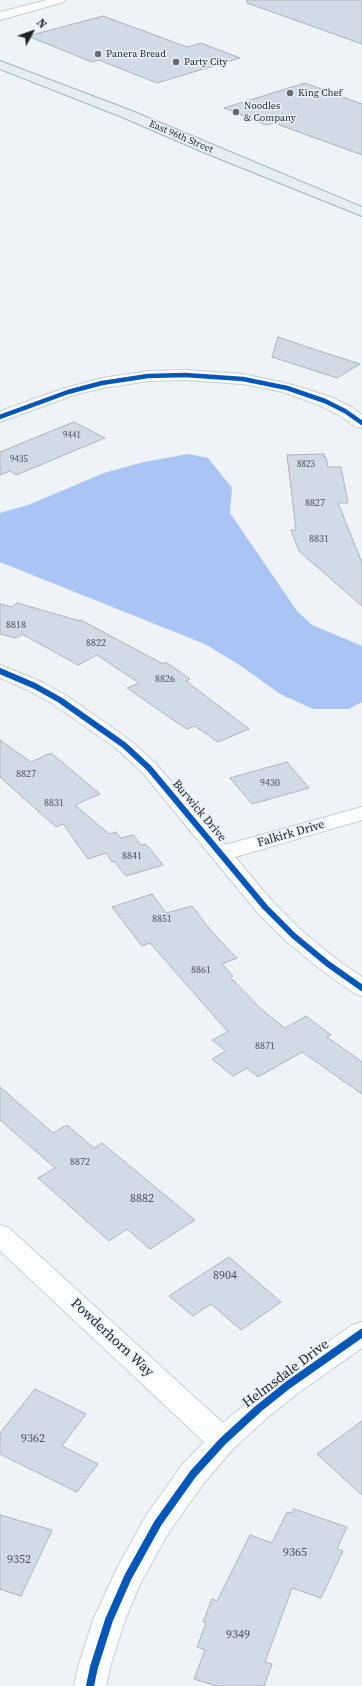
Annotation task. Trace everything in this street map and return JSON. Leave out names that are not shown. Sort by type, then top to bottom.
[{"type":"main road","name":"East 96th Street","points":[[0,65],[127,114],[362,212]]},
{"type":"main road","name":"East 96th Street","points":[[163,144],[362,224]]},
{"type":"street","points":[[0,7],[27,0]]},
{"type":"street","points":[[0,16],[60,0]]},
{"type":"street","points":[[0,417],[68,392],[102,383],[148,376],[185,375],[243,379],[287,388],[325,401],[345,411],[362,423]]},
{"type":"street","name":"Burwick Drive","points":[[0,672],[35,686],[60,700],[124,745],[149,768],[265,907],[294,936],[328,964],[362,988]]},
{"type":"street","name":"Falkirk Drive","points":[[220,854],[362,813]]},
{"type":"street","name":"Powderhorn Way","points":[[0,1235],[223,1440]]},
{"type":"street","name":"Helmsdale Drive","points":[[90,1686],[94,1667],[109,1620],[128,1576],[142,1549],[167,1509],[188,1480],[223,1440],[258,1409],[288,1385],[362,1333]]},
{"type":"water","points":[[188,454],[208,458],[232,488],[230,513],[297,611],[312,625],[362,646],[362,702],[349,709],[313,709],[280,694],[241,666],[205,644],[0,562],[0,513],[28,505],[104,473],[144,462]]},
{"type":"building","points":[[247,0],[362,0],[362,44],[247,3]]},
{"type":"building","points":[[103,16],[187,47],[201,43],[240,58],[157,83],[99,60],[92,62],[28,36]]},
{"type":"building","points":[[305,83],[362,104],[362,155],[274,123],[266,125],[224,108]]},
{"type":"building","points":[[278,337],[360,364],[337,378],[272,357]]},
{"type":"building","points":[[74,422],[105,438],[16,475],[10,471],[0,475],[0,452]]},
{"type":"building","points":[[324,454],[328,467],[341,467],[348,503],[338,503],[362,563],[362,606],[299,551],[291,530],[296,530],[287,455]]},
{"type":"building","points":[[17,603],[80,621],[81,620],[163,664],[166,662],[190,679],[186,681],[249,729],[218,742],[195,726],[187,729],[185,728],[127,688],[139,683],[97,655],[78,665],[22,634],[16,638],[0,634],[0,604],[12,607]]},
{"type":"building","points":[[0,740],[31,762],[51,753],[100,794],[75,805],[109,834],[116,832],[121,838],[133,835],[141,845],[146,844],[163,865],[126,876],[114,861],[112,862],[106,853],[88,859],[63,824],[56,827],[0,777]]},
{"type":"building","points":[[287,762],[309,788],[252,804],[230,778]]},
{"type":"building","points":[[152,894],[166,913],[192,906],[212,932],[237,958],[222,964],[233,976],[231,978],[261,1009],[285,1028],[306,1016],[331,1035],[327,1037],[362,1062],[362,1094],[302,1052],[258,1077],[247,1068],[233,1076],[212,1059],[226,1051],[212,1040],[228,1032],[150,943],[142,946],[112,907]]},
{"type":"building","points":[[0,1087],[53,1133],[67,1125],[94,1148],[102,1143],[195,1220],[150,1249],[127,1229],[109,1241],[38,1178],[55,1168],[0,1120]]},
{"type":"building","points":[[229,1257],[281,1302],[241,1330],[211,1304],[193,1316],[169,1296]]},
{"type":"building","points":[[35,1389],[86,1414],[62,1446],[98,1464],[77,1492],[0,1454],[0,1433]]},
{"type":"building","points":[[362,1421],[362,1495],[317,1454]]},
{"type":"building","points":[[294,1509],[347,1527],[337,1549],[343,1551],[321,1598],[292,1588],[265,1662],[272,1664],[264,1686],[217,1686],[194,1679],[205,1650],[197,1647],[206,1623],[203,1622],[212,1599],[217,1601],[250,1535],[272,1543],[287,1512],[291,1513]]},
{"type":"building","points":[[0,1515],[52,1530],[21,1596],[0,1589]]},
{"type":"cycle path","points":[[0,417],[68,392],[102,383],[148,376],[185,375],[243,379],[287,388],[325,401],[345,411],[362,423]]},
{"type":"cycle path","points":[[0,671],[35,686],[60,700],[124,745],[149,768],[265,907],[294,936],[328,964],[362,988]]},
{"type":"cycle path","points":[[90,1686],[94,1667],[109,1620],[128,1577],[158,1523],[193,1474],[223,1441],[258,1409],[288,1385],[362,1333]]},
{"type":"place","name":"Panera Bread","points":[[98,54]]},
{"type":"place","name":"Party City","points":[[176,62]]},
{"type":"place","name":"King Chef","points":[[290,93]]},
{"type":"place","name":"Noodles & Company","points":[[236,112]]}]
